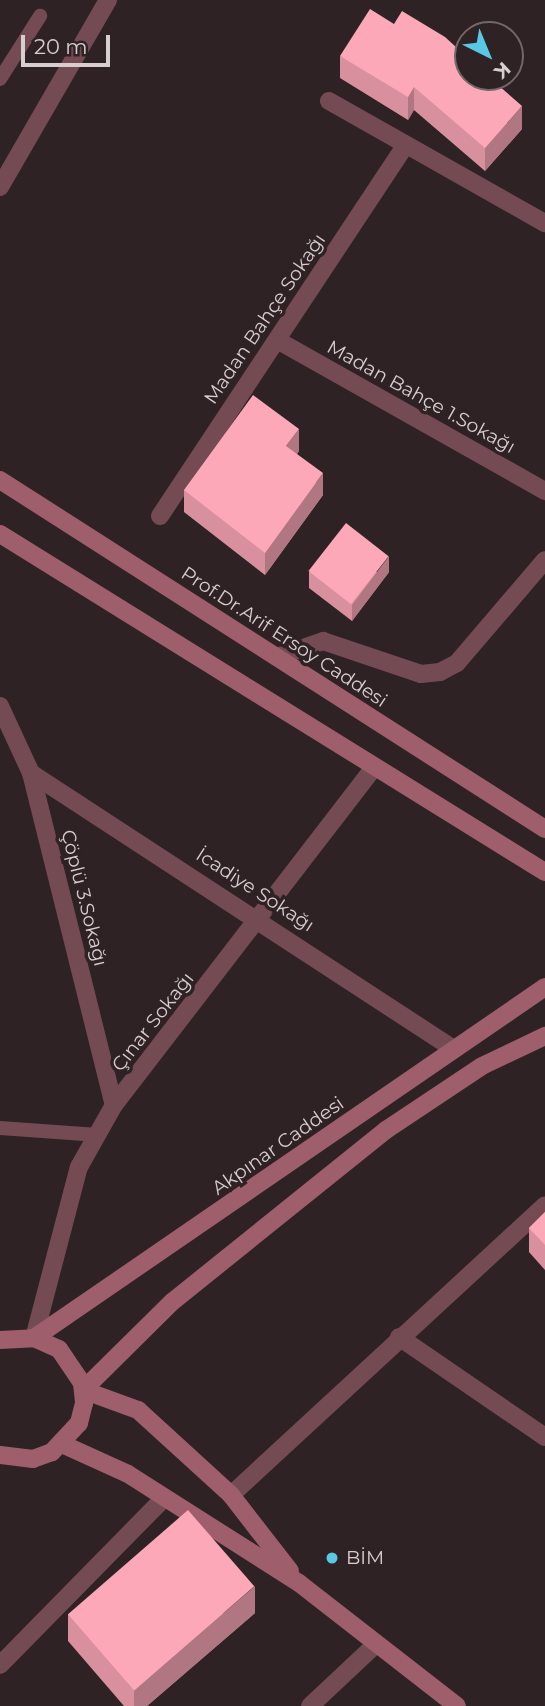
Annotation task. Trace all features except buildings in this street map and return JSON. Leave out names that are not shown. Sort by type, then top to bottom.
[{"type":"main road","name":"Prof.Dr.Arif Ersoy Caddesi","points":[[0,480],[545,829]]},
{"type":"main road","points":[[0,534],[545,872]]},
{"type":"main road","name":"Akpınar Caddesi","points":[[34,1338],[452,1048],[545,987]]},
{"type":"main road","points":[[83,1390],[172,1302],[386,1130],[482,1066],[545,1036]]},
{"type":"main road","points":[[0,1340],[34,1338],[60,1349],[74,1364],[83,1390],[79,1423],[62,1444],[33,1459],[0,1455]]},
{"type":"main road","points":[[83,1390],[138,1409],[232,1495],[299,1583]]},
{"type":"main road","points":[[62,1444],[164,1498],[299,1583],[457,1706]]},
{"type":"street","points":[[0,187],[108,0]]},
{"type":"street","points":[[328,101],[545,223]]},
{"type":"street","name":"Madan Bahçe Sokağı","points":[[160,516],[405,145]]},
{"type":"street","name":"Madan Bahçe 1.Sokağı","points":[[277,340],[545,491]]},
{"type":"street","points":[[276,657],[323,641],[421,674],[440,672],[457,663],[545,560]]},
{"type":"street","name":"Çöplü 3.Sokağı","points":[[0,706],[31,773],[114,1105]]},
{"type":"street","name":"Çınar Sokağı","points":[[34,1338],[79,1167],[114,1105],[262,919],[374,768]]},
{"type":"street","name":"İcadiye Sokağı","points":[[31,773],[262,919],[452,1048]]},
{"type":"street","points":[[232,1495],[399,1337],[545,1205]]},
{"type":"street","points":[[399,1337],[545,1437]]},
{"type":"street","points":[[0,1665],[164,1498]]},
{"type":"street","points":[[310,1706],[376,1644]]},
{"type":"lane","points":[[0,79],[40,16]]},
{"type":"lane","points":[[0,1128],[97,1135]]},
{"type":"place","name":"BİM","points":[[332,1558]]}]
